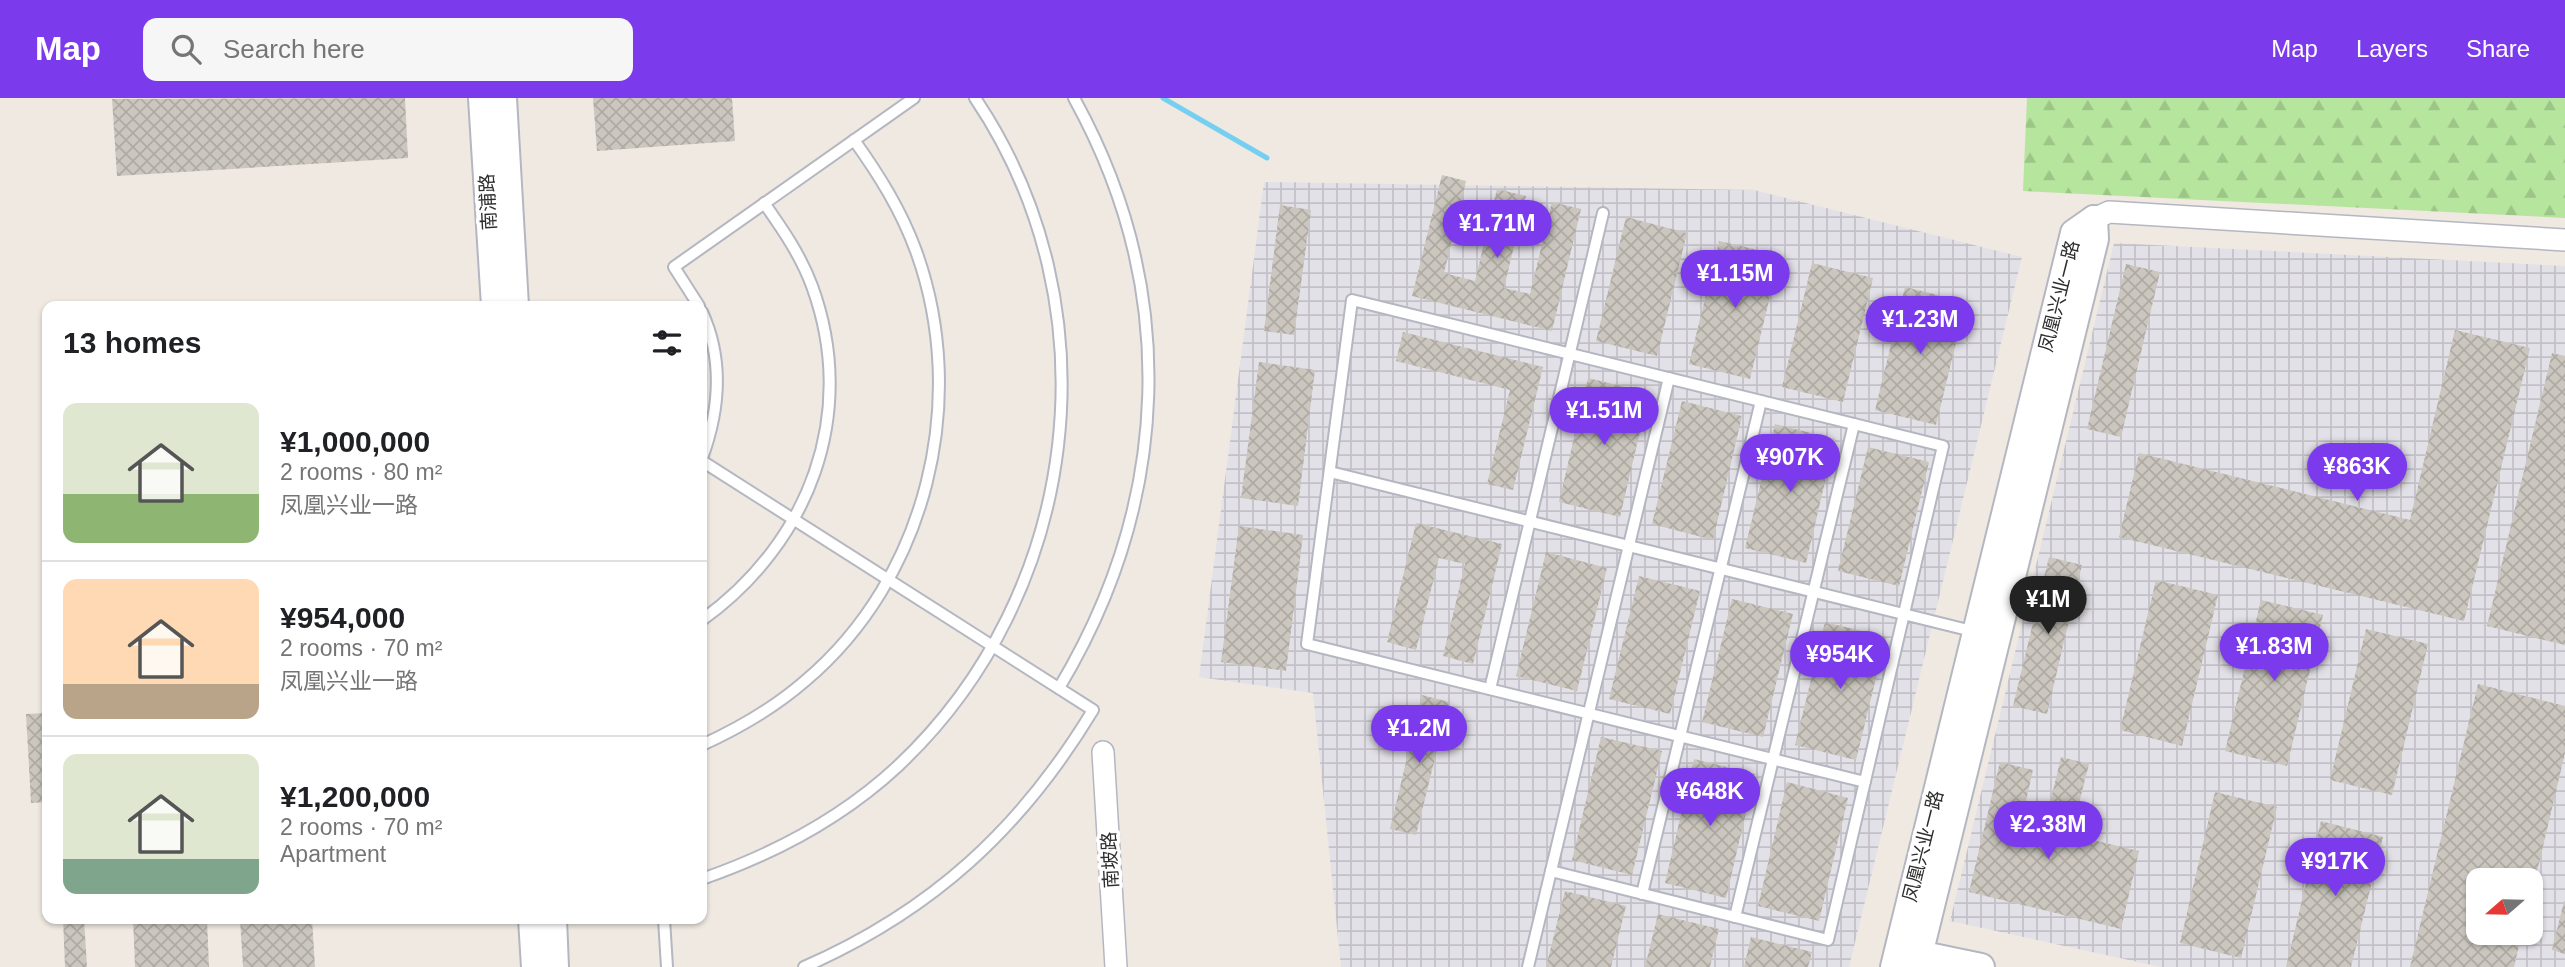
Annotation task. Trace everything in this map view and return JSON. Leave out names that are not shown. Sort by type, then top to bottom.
[{"type":"street","name":"南浦路","points":[[482,98],[495,301]]},
{"type":"street","name":"南浦路","points":[[503,98],[515,301]]},
{"type":"street","points":[[2094,219],[2109,212],[2565,240]]},
{"type":"street","name":"凤凰兴业一路","points":[[1907,959],[1976,632],[2074,233],[2094,219]]},
{"type":"street","name":"凤凰兴业一路","points":[[1907,959],[2095,239],[2094,219]]},
{"type":"street","name":"南坡路","points":[[1103,752],[1116,967]]},
{"type":"street","points":[[532,924],[535,967]]},
{"type":"street","points":[[552,924],[555,967]]},
{"type":"street","points":[[1907,959],[1981,967]]},
{"type":"lane","points":[[696,301],[674,267],[914,98]]},
{"type":"lane","points":[[707,877],[805,835],[868,792],[906,758],[949,711],[994,646],[1026,579],[1049,506],[1062,430],[1063,379],[1058,315],[1042,240],[1015,168],[975,98]]},
{"type":"lane","points":[[1059,688],[1097,619],[1125,545],[1143,468],[1149,389],[1145,310],[1130,232],[1104,157],[1074,98]]},
{"type":"lane","points":[[707,742],[763,713],[806,681],[858,625],[889,580],[922,502],[933,461],[939,418],[936,334],[919,261],[900,212],[854,140]]},
{"type":"lane","points":[[707,616],[732,598],[767,562],[795,520],[814,476],[826,429],[830,381],[825,333],[812,287],[792,243],[764,203]]},
{"type":"lane","points":[[1490,689],[1603,213]]},
{"type":"lane","points":[[1551,871],[1828,940],[1865,782],[1943,446],[1352,300],[1307,644],[1865,782]]},
{"type":"lane","points":[[707,329],[716,359],[718,394],[713,428],[707,445]]},
{"type":"lane","points":[[1528,967],[1669,378]]},
{"type":"lane","points":[[1642,894],[1761,401]]},
{"type":"lane","points":[[1735,917],[1854,424]]},
{"type":"lane","points":[[707,462],[1093,710],[1044,784],[1016,818],[960,872],[878,931],[804,967]]},
{"type":"lane","points":[[1330,472],[1976,632]]},
{"type":"lane","points":[[664,924],[667,967]]},
{"type":"shaded area","points":[[1264,182],[1754,190],[2022,257],[1849,967],[1341,967],[1313,693],[1199,677]]},
{"type":"shaded area","points":[[2114,243],[2565,266],[2565,967],[2161,967],[1950,921]]},
{"type":"green space","points":[[2027,98],[2565,98],[2565,218],[2023,191]]},
{"type":"building","points":[[405,98],[408,158],[117,176],[112,99]]},
{"type":"building","points":[[593,98],[732,98],[735,141],[597,151]]},
{"type":"building","points":[[1442,175],[1466,181],[1444,273],[1475,281],[1497,189],[1526,196],[1504,288],[1530,294],[1552,202],[1581,209],[1552,331],[1412,296]]},
{"type":"building","points":[[1280,205],[1311,210],[1294,335],[1264,331]]},
{"type":"building","points":[[1626,217],[1687,233],[1657,356],[1596,341]]},
{"type":"building","points":[[1719,241],[1780,255],[1750,379],[1689,364]]},
{"type":"building","points":[[1812,263],[1873,278],[1843,402],[1782,387]]},
{"type":"building","points":[[2126,264],[2160,272],[2121,437],[2087,429]]},
{"type":"building","points":[[1905,287],[1966,302],[1936,425],[1875,410]]},
{"type":"building","points":[[2455,330],[2530,348],[2464,621],[2119,537],[2139,453],[2410,520]]},
{"type":"building","points":[[1403,332],[1543,367],[1513,490],[1487,484],[1510,390],[1396,361]]},
{"type":"building","points":[[2552,353],[2565,356],[2565,645],[2487,626]]},
{"type":"building","points":[[1259,362],[1315,370],[1298,506],[1241,498]]},
{"type":"building","points":[[1588,378],[1649,393],[1620,517],[1559,502]]},
{"type":"building","points":[[1682,401],[1742,416],[1713,540],[1652,524]]},
{"type":"building","points":[[1775,424],[1835,439],[1806,563],[1745,548]]},
{"type":"building","points":[[1868,447],[1929,462],[1899,586],[1838,571]]},
{"type":"building","points":[[1416,523],[1502,544],[1473,664],[1443,656],[1465,564],[1439,558],[1416,650],[1387,642]]},
{"type":"building","points":[[1239,526],[1303,535],[1286,671],[1221,662]]},
{"type":"building","points":[[1546,552],[1607,568],[1577,691],[1516,676]]},
{"type":"building","points":[[2049,557],[2082,565],[2047,714],[2013,706]]},
{"type":"building","points":[[1639,576],[1700,591],[1670,714],[1609,699]]},
{"type":"building","points":[[2156,580],[2218,595],[2182,746],[2120,730]]},
{"type":"building","points":[[1732,599],[1793,614],[1763,737],[1702,722]]},
{"type":"building","points":[[2261,600],[2323,615],[2287,766],[2225,751]]},
{"type":"building","points":[[1825,622],[1886,637],[1856,760],[1795,745]]},
{"type":"building","points":[[2366,629],[2428,644],[2392,795],[2330,780]]},
{"type":"building","points":[[2478,684],[2565,706],[2565,753],[2538,868],[2466,868],[2466,945],[2519,945],[2514,967],[2410,967]]},
{"type":"building","points":[[1422,695],[1449,702],[1416,835],[1390,829]]},
{"type":"building","points":[[42,713],[42,802],[31,803],[26,714]]},
{"type":"building","points":[[1601,737],[1662,751],[1632,875],[1572,860]]},
{"type":"building","points":[[2061,757],[2089,764],[2074,823],[2047,816]]},
{"type":"building","points":[[1694,759],[1755,774],[1726,898],[1665,883]]},
{"type":"building","points":[[2000,762],[2033,770],[2021,823],[2139,851],[2121,929],[1969,892]]},
{"type":"building","points":[[1787,782],[1848,798],[1819,921],[1758,906]]},
{"type":"building","points":[[2215,792],[2277,807],[2241,958],[2180,943]]},
{"type":"building","points":[[2321,821],[2383,837],[2351,967],[2286,967]]},
{"type":"building","points":[[1565,891],[1626,906],[1611,967],[1546,967]]},
{"type":"building","points":[[2565,901],[2565,954],[2552,950]]},
{"type":"building","points":[[1658,914],[1719,929],[1710,967],[1645,967]]},
{"type":"building","points":[[63,924],[84,924],[87,967],[65,967]]},
{"type":"building","points":[[133,924],[207,924],[209,967],[135,967]]},
{"type":"building","points":[[240,924],[312,924],[315,967],[243,967]]},
{"type":"building","points":[[1751,937],[1812,952],[1808,967],[1744,967]]},
{"type":"waterway","points":[[1163,98],[1267,158]]}]
